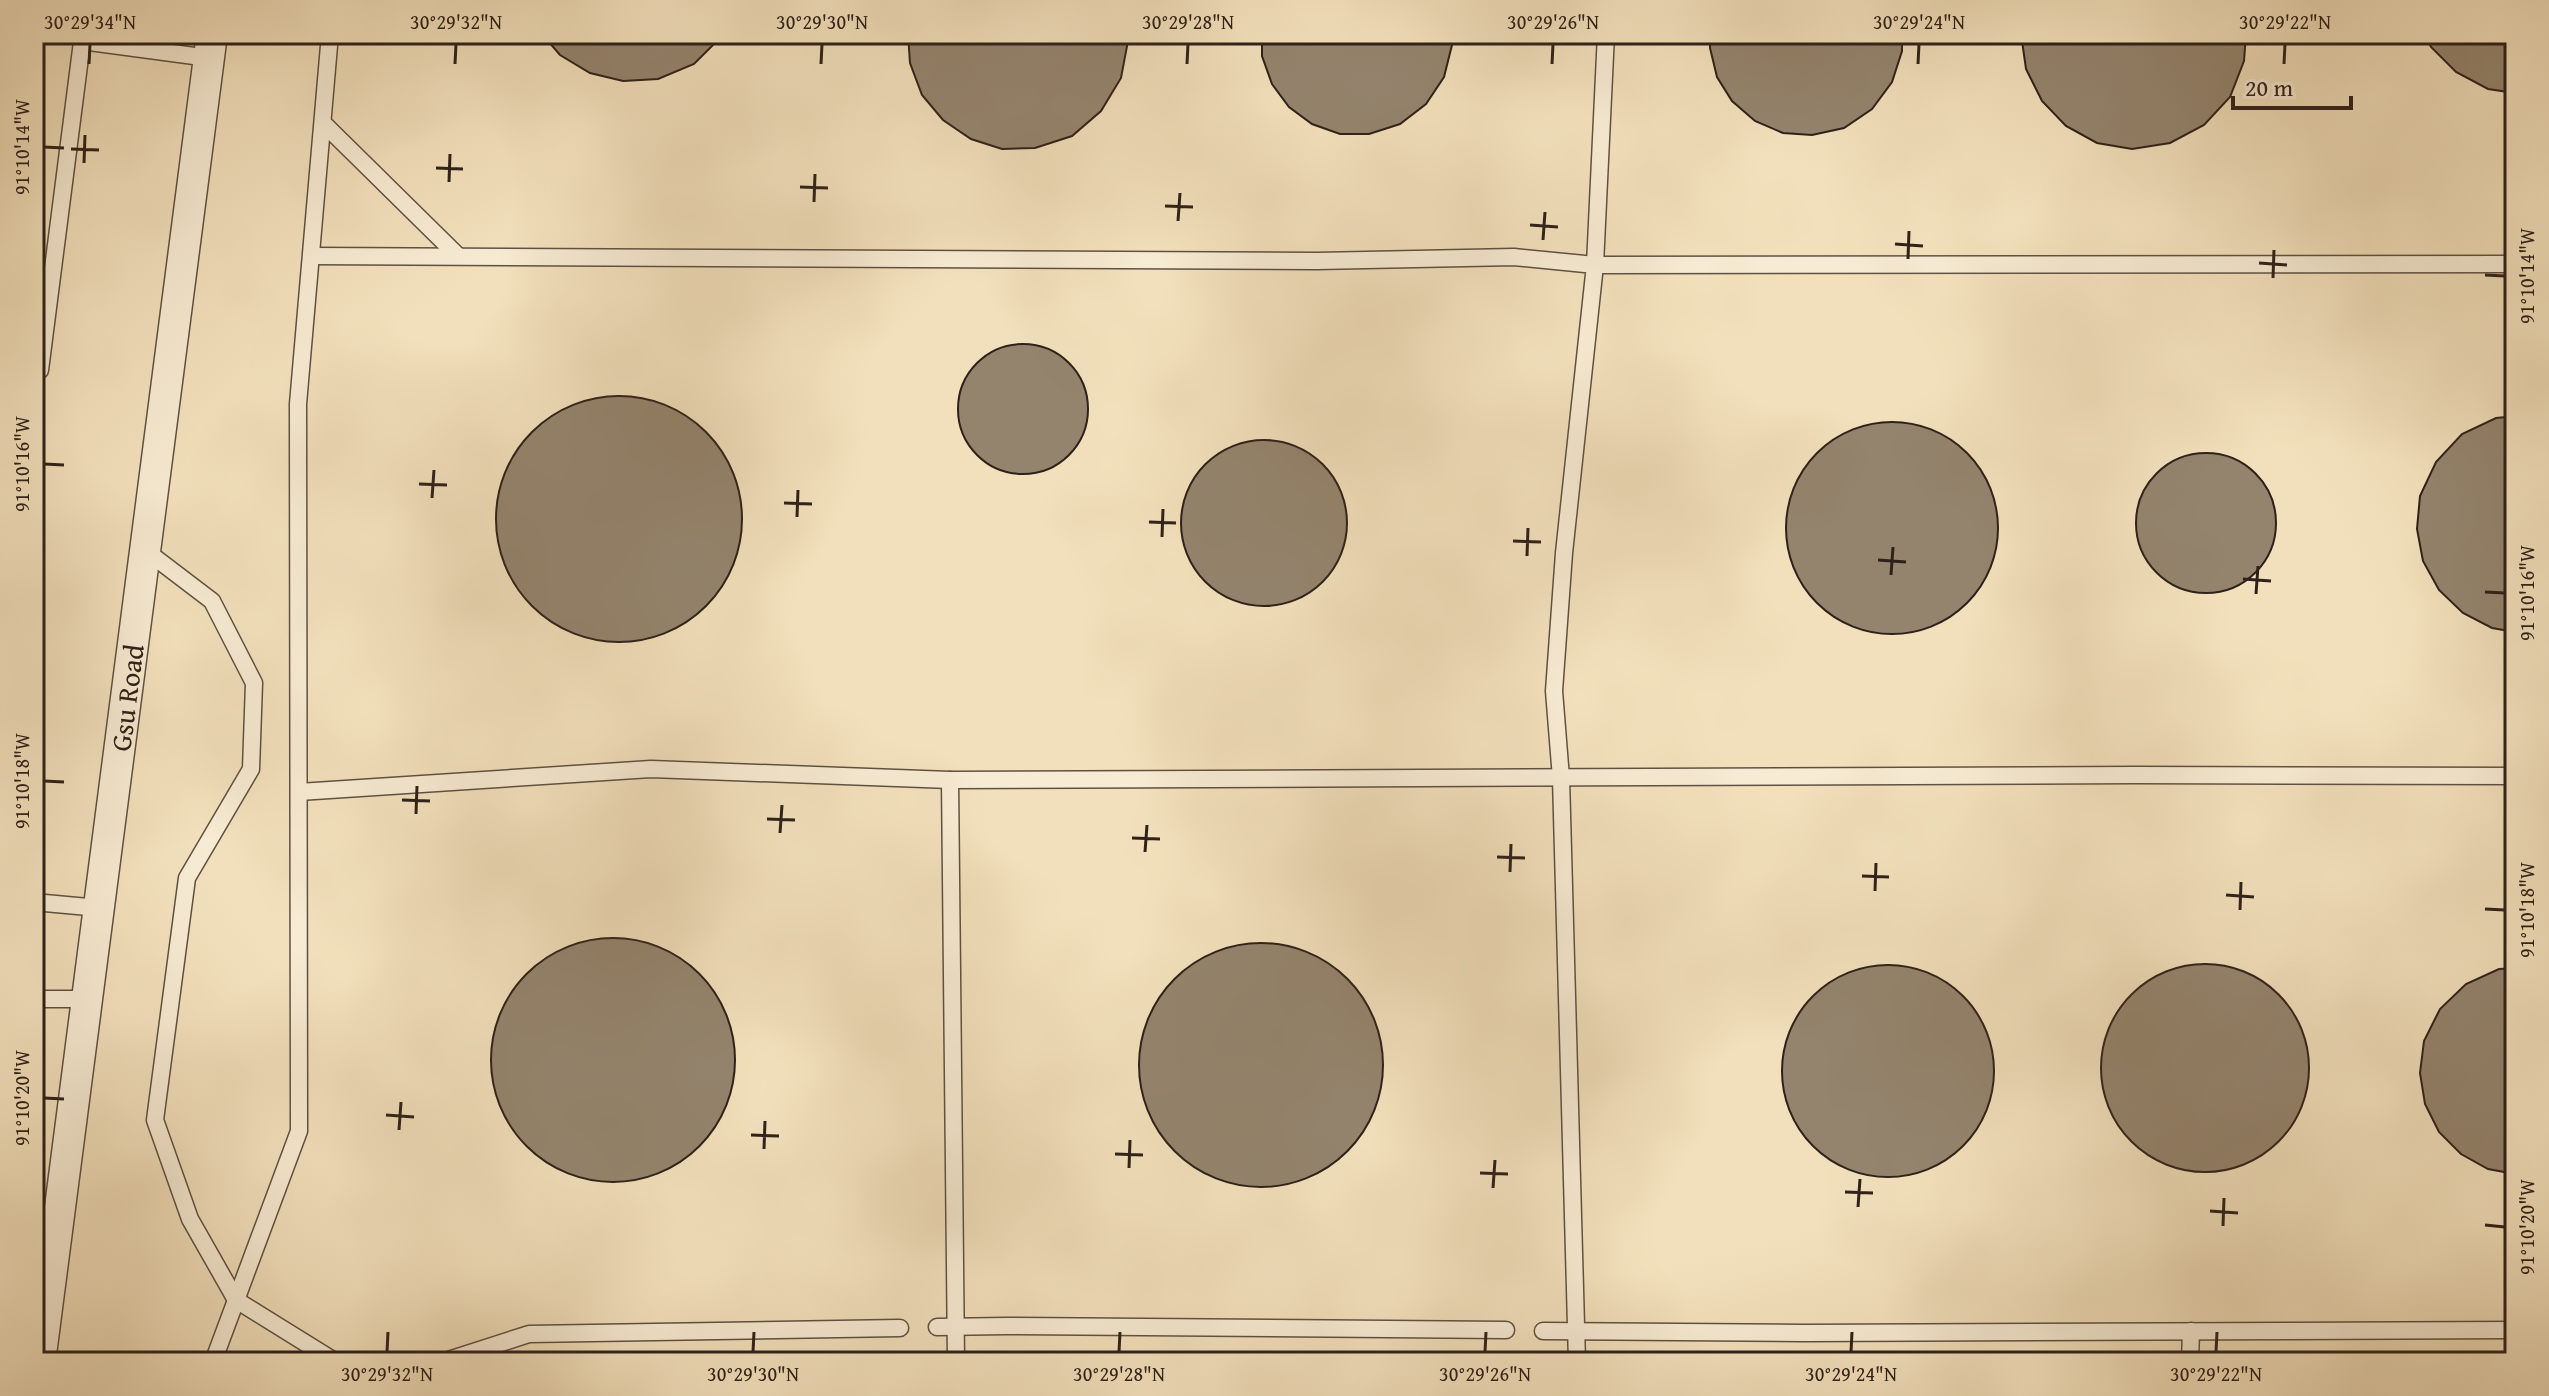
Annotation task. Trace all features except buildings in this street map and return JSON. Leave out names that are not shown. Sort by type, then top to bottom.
[{"type":"street","name":"Gsu Road","points":[[40,1362],[210,46]]},
{"type":"lane","points":[[213,1362],[299,1131],[298,404],[330,34]]},
{"type":"lane","points":[[1577,1362],[1561,778],[1554,691],[1564,553],[1595,265],[1606,34]]},
{"type":"lane","points":[[34,370],[40,370],[83,37],[210,46]]},
{"type":"lane","points":[[323,123],[458,256]]},
{"type":"lane","points":[[312,256],[1317,261],[1514,257],[1595,265],[2515,264]]},
{"type":"lane","points":[[145,550],[212,601],[254,683],[251,769],[187,878],[155,1120],[190,1219],[236,1300],[336,1362]]},
{"type":"lane","points":[[299,792],[651,769],[950,780],[2515,776]]},
{"type":"lane","points":[[950,780],[956,1362]]},
{"type":"lane","points":[[34,902],[99,908]]},
{"type":"lane","points":[[34,999],[87,999]]},
{"type":"lane","points":[[34,1234],[58,1216]]},
{"type":"lane","points":[[937,1327],[1506,1330]]},
{"type":"lane","points":[[442,1362],[529,1334],[900,1328]]},
{"type":"lane","points":[[1543,1331],[2515,1330]]},
{"type":"lane","points":[[2190,1362],[2191,1331]]}]
